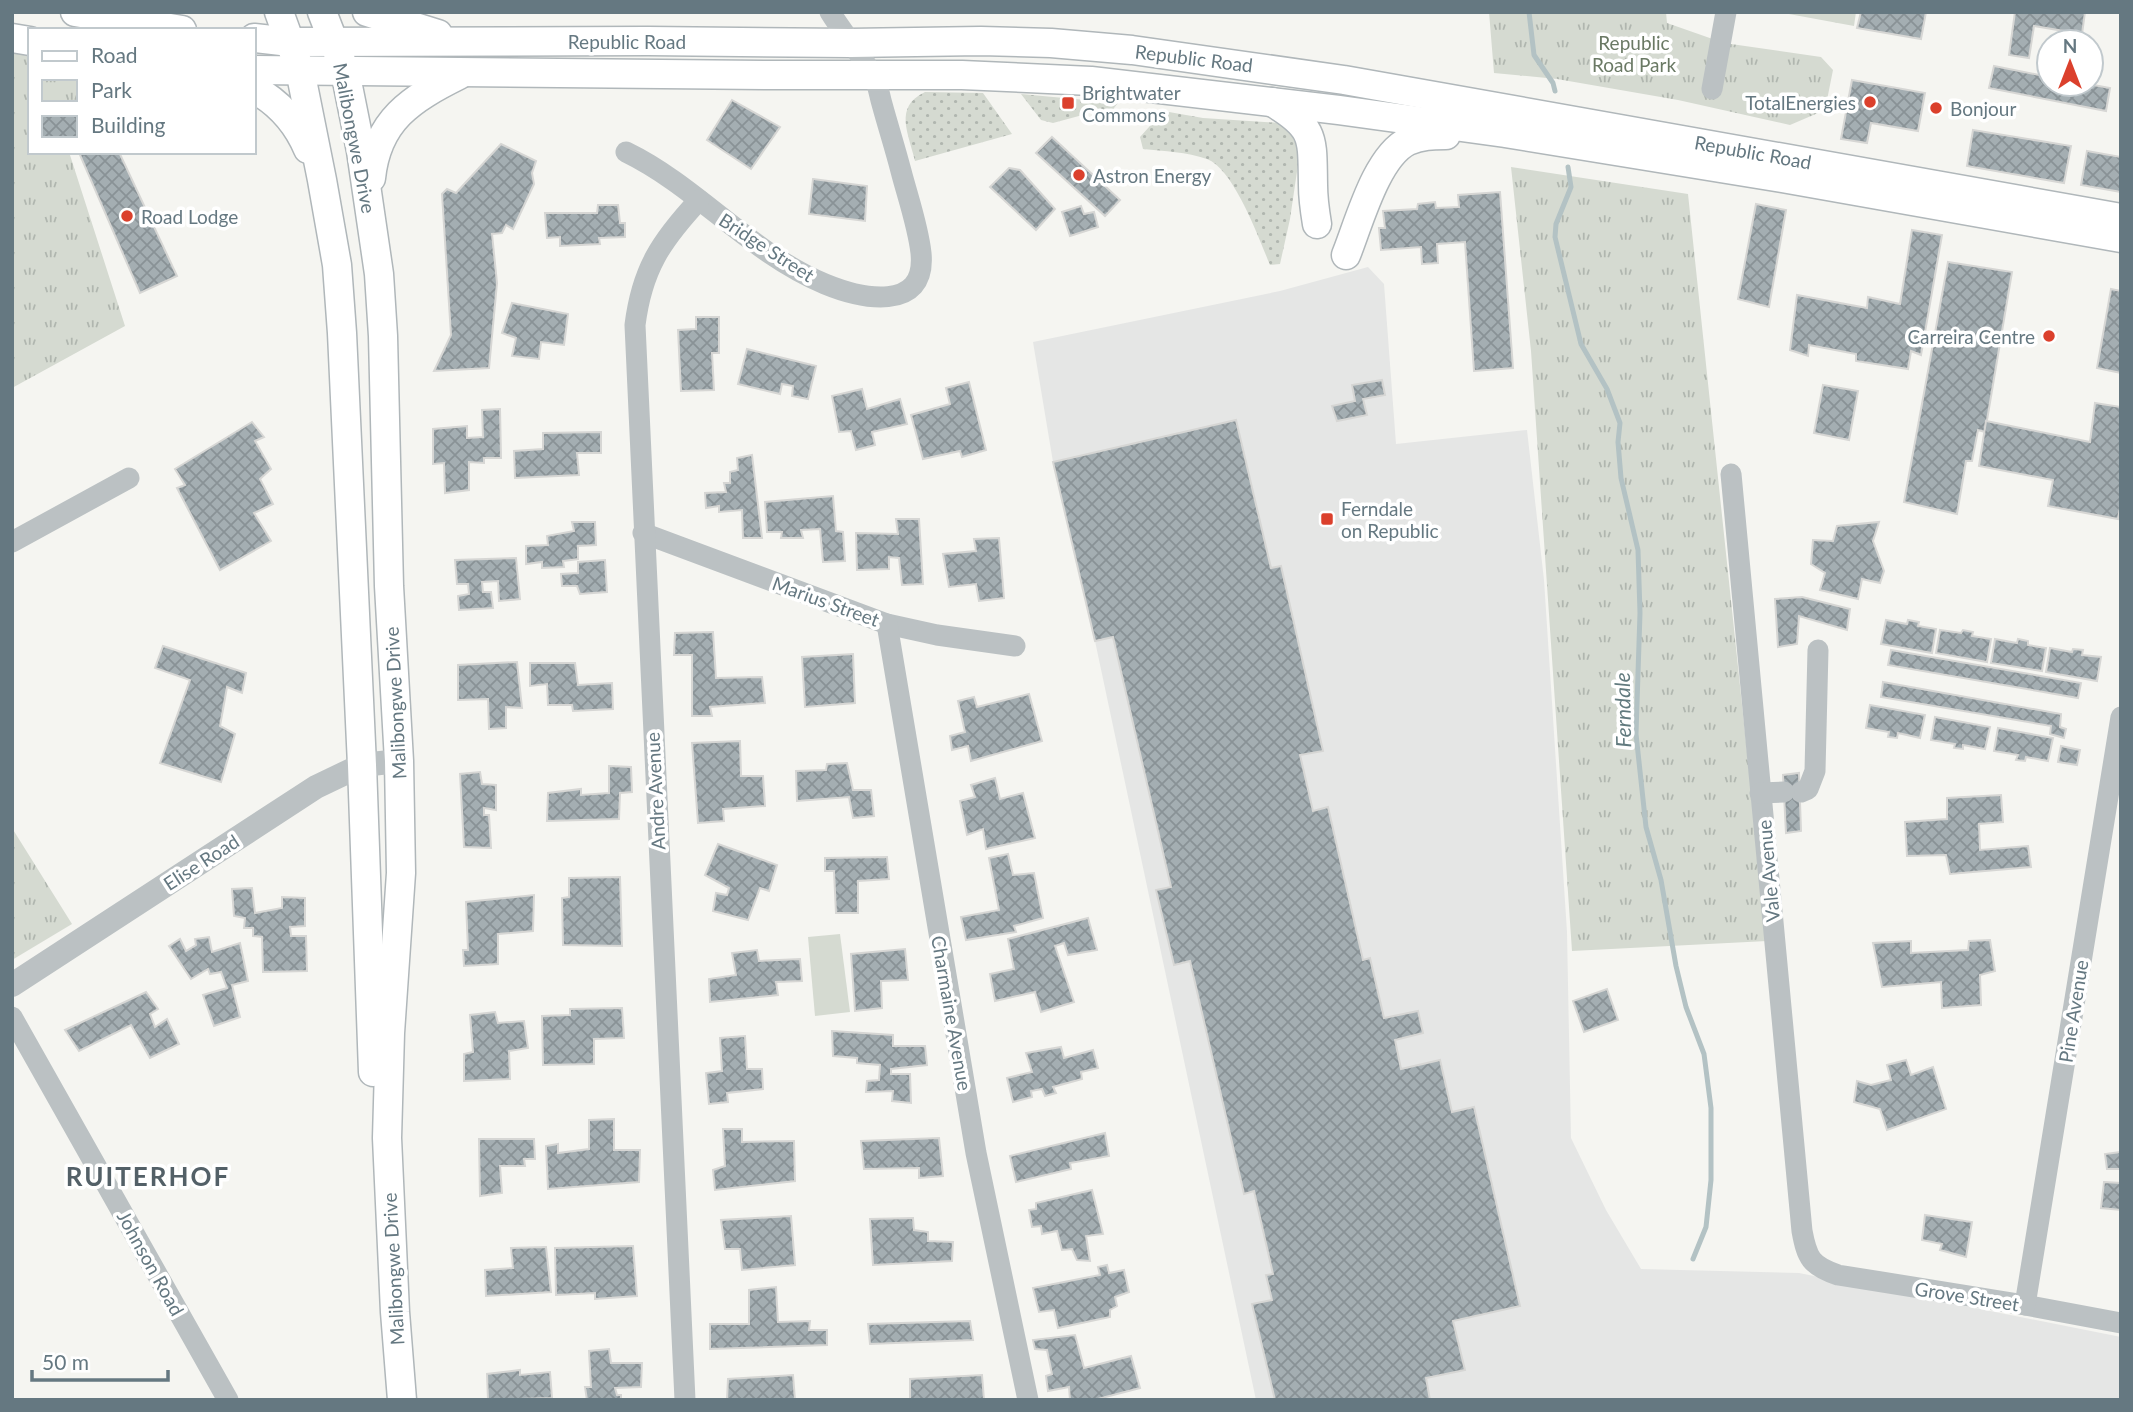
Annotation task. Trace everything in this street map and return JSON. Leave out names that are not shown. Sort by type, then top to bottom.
[{"type":"main road","points":[[88,15],[171,17],[194,12]]},
{"type":"main road","name":"Malibongwe Drive","points":[[279,12],[300,70],[337,265],[362,765],[370,1032],[392,1400]]},
{"type":"main road","name":"Malibongwe Drive","points":[[322,12],[345,71],[369,199],[379,274],[383,336],[389,586],[399,761],[401,873],[386,1114],[402,1400]]},
{"type":"main road","points":[[367,12],[462,41]]},
{"type":"main road","points":[[88,15],[169,28]]},
{"type":"main road","name":"Republic Road","points":[[256,38],[290,42],[1051,43],[1225,61],[1388,87],[2121,218]]},
{"type":"main road","name":"Republic Road","points":[[256,70],[975,75],[1091,81],[1505,134],[1808,183],[2121,238]]},
{"type":"main road","points":[[369,199],[373,163],[387,127],[406,106],[464,72]]},
{"type":"main road","points":[[256,90],[268,97],[291,119],[322,180]]},
{"type":"main road","points":[[1271,102],[1301,122],[1312,144],[1312,188],[1317,224]]},
{"type":"main road","points":[[1346,255],[1381,171],[1389,158],[1406,142],[1432,135],[1505,134]]},
{"type":"street","points":[[830,12],[874,76]]},
{"type":"street","points":[[1712,89],[1726,12]]},
{"type":"street","name":"Bridge Street","points":[[626,152],[653,165],[754,243],[822,283],[855,295],[895,297],[912,288],[920,273],[922,255],[874,76]]},
{"type":"street","name":"Andre Avenue","points":[[685,1400],[635,325],[638,299],[655,256],[681,219],[699,201]]},
{"type":"street","name":"Vale Avenue","points":[[1731,474],[1802,1231],[1805,1248],[1815,1265]]},
{"type":"street","points":[[12,542],[129,478]]},
{"type":"street","name":"Marius Street","points":[[643,533],[887,624],[937,635],[1015,646]]},
{"type":"street","name":"Charmaine Avenue","points":[[887,624],[976,1153],[1028,1400]]},
{"type":"street","points":[[1760,793],[1808,789],[1815,771],[1818,650]]},
{"type":"street","name":"Pine Avenue","points":[[2025,1305],[2121,717]]},
{"type":"street","name":"Elise Road","points":[[12,985],[316,788],[362,765],[399,761]]},
{"type":"street","name":"Johnson Road","points":[[12,1017],[228,1400]]},
{"type":"street","name":"Grove Street","points":[[1815,1265],[1838,1275],[2121,1323]]},
{"type":"shaded area","name":"Ferndale on Republic","points":[[1368,267],[1384,284],[1396,444],[1527,430],[1544,580],[1567,932],[1571,1138],[1606,1210],[1641,1269],[1799,1273],[2121,1337],[2121,1400],[1256,1400],[1095,641],[1053,462],[1033,342],[1280,291]]},
{"type":"green space","name":"Republic Road Park","points":[[1489,12],[1666,12],[1667,23],[1724,43],[1821,57],[1833,70],[1825,110],[1790,125],[1678,100],[1557,79],[1494,73]]},
{"type":"green space","points":[[1778,12],[1856,12],[1854,26]]},
{"type":"green space","points":[[12,53],[28,56],[28,154],[70,154],[125,326],[12,388]]},
{"type":"green space","points":[[925,92],[983,93],[1012,134],[915,161],[907,131],[906,113],[915,98]]},
{"type":"green space","points":[[1021,94],[1118,103],[1110,113],[1090,113],[1053,123],[1041,120]]},
{"type":"green space","points":[[1169,112],[1203,118],[1280,123],[1291,134],[1299,158],[1280,264],[1270,265],[1236,190],[1217,165],[1192,155],[1143,149],[1140,137],[1158,117]]},
{"type":"green space","points":[[1511,167],[1688,194],[1767,941],[1572,951],[1531,351]]},
{"type":"green space","points":[[12,828],[72,924],[12,960]]},
{"type":"green space","points":[[840,934],[850,1012],[815,1016],[808,937]]},
{"type":"building","points":[[1861,12],[1926,12],[1921,39],[1857,28]]},
{"type":"building","points":[[2015,12],[2085,12],[2083,28],[2034,26],[2029,58],[2009,55]]},
{"type":"building","points":[[1994,66],[2035,74],[2035,97],[1989,88]]},
{"type":"building","points":[[1852,80],[1925,93],[1918,131],[1871,123],[1867,143],[1841,139]]},
{"type":"building","points":[[2105,87],[2110,88],[2106,111],[2040,98],[2105,98]]},
{"type":"building","points":[[732,100],[780,127],[751,169],[707,140]]},
{"type":"building","points":[[1973,130],[2071,146],[2064,183],[1967,166]]},
{"type":"building","points":[[1052,137],[1120,200],[1105,216],[1036,153]]},
{"type":"building","points":[[501,144],[536,161],[532,173],[534,184],[513,229],[506,225],[502,233],[492,234],[497,283],[489,368],[434,371],[451,335],[442,194],[447,189],[456,193]]},
{"type":"building","points":[[2087,151],[2121,157],[2121,192],[2081,185]]},
{"type":"building","name":"Road Lodge","points":[[120,154],[177,276],[140,293],[80,155]]},
{"type":"building","points":[[1009,168],[1020,170],[1055,209],[1036,230],[990,187]]},
{"type":"building","points":[[813,179],[867,186],[865,221],[809,214]]},
{"type":"building","points":[[1500,192],[1513,368],[1474,371],[1465,242],[1437,244],[1438,263],[1422,264],[1421,247],[1381,250],[1379,228],[1385,228],[1383,211],[1417,209],[1418,204],[1435,202],[1436,208],[1459,207],[1458,195]]},
{"type":"building","points":[[1756,204],[1786,210],[1769,307],[1738,299]]},
{"type":"building","points":[[598,205],[618,205],[620,223],[625,223],[625,237],[599,238],[600,244],[560,246],[560,237],[547,238],[545,213],[597,213]]},
{"type":"building","points":[[1081,206],[1084,214],[1094,212],[1098,227],[1070,236],[1062,212]]},
{"type":"building","points":[[1912,230],[1942,235],[1921,355],[1911,351],[1908,369],[1856,361],[1856,354],[1809,345],[1808,356],[1790,350],[1797,295],[1867,308],[1868,297],[1900,304]]},
{"type":"building","points":[[1948,262],[2012,272],[1985,432],[1978,430],[1972,461],[1966,461],[1957,514],[1904,502]]},
{"type":"building","points":[[2111,289],[2121,291],[2121,373],[2097,368]]},
{"type":"building","points":[[512,303],[568,314],[564,345],[541,342],[539,359],[512,356],[516,338],[502,333]]},
{"type":"building","points":[[696,317],[719,317],[719,353],[712,353],[714,390],[681,391],[678,330],[696,329]]},
{"type":"building","points":[[747,349],[816,366],[808,399],[792,396],[793,386],[782,384],[780,394],[738,384]]},
{"type":"building","points":[[1382,380],[1385,395],[1363,399],[1367,415],[1337,421],[1332,406],[1355,401],[1352,385]]},
{"type":"building","points":[[969,382],[986,450],[962,457],[960,451],[923,459],[911,415],[950,404],[946,388]]},
{"type":"building","points":[[1823,385],[1858,391],[1849,440],[1814,433]]},
{"type":"building","points":[[862,389],[867,409],[900,399],[907,424],[872,432],[875,445],[856,450],[851,431],[839,432],[832,396]]},
{"type":"building","points":[[2095,403],[2121,407],[2121,502],[2118,519],[2048,506],[2053,480],[1979,466],[1986,421],[2090,442]]},
{"type":"building","points":[[500,409],[501,458],[484,458],[484,463],[469,462],[469,490],[445,493],[444,463],[433,464],[433,429],[467,426],[467,438],[483,437],[482,410]]},
{"type":"building","points":[[1236,420],[1271,568],[1281,566],[1323,751],[1300,755],[1313,811],[1328,807],[1363,960],[1370,958],[1384,1018],[1418,1011],[1423,1033],[1395,1040],[1401,1069],[1440,1060],[1452,1112],[1474,1107],[1520,1306],[1453,1321],[1465,1370],[1426,1378],[1430,1400],[1275,1400],[1252,1304],[1272,1300],[1266,1275],[1273,1274],[1254,1191],[1244,1194],[1190,961],[1174,965],[1156,890],[1171,887],[1113,637],[1095,641],[1053,462]]},
{"type":"building","points":[[252,422],[264,437],[255,441],[271,469],[260,479],[273,504],[254,513],[271,541],[220,570],[177,488],[185,485],[175,469]]},
{"type":"building","points":[[601,432],[601,453],[577,453],[579,475],[515,478],[514,451],[543,449],[543,433]]},
{"type":"building","points":[[752,455],[762,538],[743,538],[742,510],[719,512],[719,506],[706,508],[705,493],[726,492],[724,483],[730,483],[730,472],[738,470],[737,458]]},
{"type":"building","points":[[833,496],[836,531],[843,532],[845,561],[823,562],[820,529],[801,530],[803,538],[781,538],[782,532],[767,532],[765,502]]},
{"type":"building","points":[[896,519],[919,519],[923,584],[902,585],[899,558],[889,557],[889,569],[857,570],[856,533],[898,534]]},
{"type":"building","points":[[572,522],[595,522],[596,545],[578,546],[578,559],[563,561],[564,567],[542,568],[542,562],[526,564],[526,546],[548,545],[547,536],[574,531]]},
{"type":"building","points":[[1879,522],[1873,541],[1884,571],[1880,583],[1862,579],[1858,599],[1820,590],[1825,573],[1811,564],[1813,540],[1833,541],[1837,526]]},
{"type":"building","points":[[999,538],[1004,598],[979,601],[976,584],[949,587],[943,554],[976,551],[974,539]]},
{"type":"building","points":[[516,558],[520,599],[499,601],[498,581],[482,582],[483,592],[491,592],[493,608],[459,610],[458,596],[469,594],[468,584],[457,584],[455,560]]},
{"type":"building","points":[[605,560],[607,592],[580,594],[577,586],[562,586],[561,574],[578,573],[578,562]]},
{"type":"building","points":[[1802,597],[1850,609],[1847,630],[1799,616],[1797,644],[1778,647],[1775,599]]},
{"type":"building","points":[[1886,620],[1907,624],[1908,620],[1919,622],[1918,626],[1936,629],[1932,653],[1881,644]]},
{"type":"building","points":[[1940,630],[1961,633],[1963,630],[1973,632],[1972,636],[1991,639],[1987,662],[1936,653]]},
{"type":"building","points":[[713,632],[716,678],[762,677],[765,703],[710,707],[712,716],[692,716],[692,655],[674,655],[675,633]]},
{"type":"building","points":[[1995,639],[2017,643],[2018,639],[2028,641],[2028,645],[2046,648],[2042,671],[1991,663]]},
{"type":"building","points":[[163,646],[246,673],[242,693],[227,687],[220,726],[235,734],[221,782],[160,763],[190,680],[155,668]]},
{"type":"building","points":[[2050,648],[2072,652],[2073,649],[2083,650],[2082,655],[2101,657],[2097,681],[2046,672]]},
{"type":"building","points":[[1891,650],[2081,683],[2078,698],[1888,665]]},
{"type":"building","points":[[853,654],[855,703],[805,707],[802,657]]},
{"type":"building","points":[[517,662],[522,708],[506,707],[506,728],[489,729],[488,699],[458,700],[458,665]]},
{"type":"building","points":[[530,663],[575,663],[578,685],[612,683],[613,709],[573,711],[572,705],[548,705],[547,684],[530,686]]},
{"type":"building","points":[[1883,682],[2061,714],[2060,727],[2066,729],[2064,738],[2050,734],[2051,726],[1881,697]]},
{"type":"building","points":[[1029,694],[1042,741],[971,761],[968,746],[952,750],[950,736],[965,732],[958,701],[974,697],[977,707]]},
{"type":"building","points":[[1870,705],[1925,715],[1920,738],[1898,733],[1897,738],[1888,737],[1889,732],[1866,728]]},
{"type":"building","points":[[1935,717],[1990,727],[1985,749],[1963,745],[1963,749],[1954,748],[1955,744],[1931,740]]},
{"type":"building","points":[[1998,728],[2053,738],[2048,761],[2026,757],[2025,761],[2016,760],[2018,755],[1994,751]]},
{"type":"building","points":[[740,741],[741,776],[763,776],[765,806],[723,809],[724,821],[698,823],[692,743]]},
{"type":"building","points":[[2061,746],[2080,750],[2077,765],[2058,762]]},
{"type":"building","points":[[847,763],[853,790],[871,790],[874,816],[853,818],[849,797],[797,801],[796,771],[826,770],[827,764]]},
{"type":"building","points":[[609,766],[631,767],[632,792],[620,793],[619,819],[547,821],[548,793],[581,789],[581,795],[609,793]]},
{"type":"building","points":[[480,772],[482,784],[496,785],[496,810],[484,808],[484,815],[489,815],[491,848],[464,847],[460,774]]},
{"type":"building","points":[[1799,773],[1801,831],[1786,833],[1783,775]]},
{"type":"building","points":[[995,778],[1000,799],[1023,793],[1035,838],[986,849],[983,829],[967,835],[960,801],[975,797],[971,785]]},
{"type":"building","points":[[2001,795],[2003,822],[1979,824],[1980,850],[2028,846],[2031,867],[1950,874],[1946,855],[1907,856],[1905,822],[1947,819],[1947,798]]},
{"type":"building","points":[[718,844],[777,865],[769,891],[760,888],[748,920],[713,911],[716,893],[727,895],[729,888],[705,875]]},
{"type":"building","points":[[1008,854],[1013,875],[1034,873],[1043,918],[1014,926],[1016,932],[966,940],[961,917],[999,910],[989,858]]},
{"type":"building","points":[[887,857],[889,879],[858,881],[858,913],[836,913],[834,871],[825,871],[825,858]]},
{"type":"building","points":[[620,877],[622,946],[563,945],[562,898],[569,897],[569,878]]},
{"type":"building","points":[[252,888],[255,913],[282,908],[282,897],[305,898],[305,926],[290,927],[291,936],[306,936],[307,971],[263,972],[262,937],[253,936],[253,928],[244,928],[245,918],[234,916],[232,889]]},
{"type":"building","points":[[534,895],[533,931],[498,934],[498,964],[464,966],[463,950],[468,950],[466,902]]},
{"type":"building","points":[[1088,918],[1097,950],[1068,955],[1064,943],[1055,946],[1074,1002],[1041,1012],[1035,992],[995,1001],[990,974],[1014,969],[1008,939]]},
{"type":"building","points":[[209,937],[212,952],[240,943],[248,981],[232,985],[240,1017],[214,1026],[203,995],[227,988],[221,972],[210,974],[208,969],[191,979],[169,946],[180,939],[186,951],[196,945],[195,939]]},
{"type":"building","points":[[1990,940],[1995,971],[1980,975],[1981,1005],[1942,1008],[1941,982],[1882,987],[1873,943],[1911,941],[1911,953],[1968,950],[1969,941]]},
{"type":"building","points":[[905,949],[908,980],[881,981],[882,1008],[855,1011],[851,954]]},
{"type":"building","points":[[757,950],[759,961],[800,959],[802,981],[776,982],[778,995],[710,1002],[709,979],[736,975],[732,953]]},
{"type":"building","points":[[1607,989],[1618,1020],[1584,1032],[1573,1001]]},
{"type":"building","points":[[146,992],[158,1009],[150,1014],[155,1027],[167,1019],[179,1044],[150,1058],[131,1025],[79,1051],[65,1030]]},
{"type":"building","points":[[622,1008],[624,1038],[594,1039],[594,1064],[543,1065],[542,1016],[570,1015],[570,1009]]},
{"type":"building","points":[[495,1012],[498,1023],[524,1021],[528,1048],[509,1051],[510,1079],[464,1081],[464,1054],[473,1052],[470,1015]]},
{"type":"building","points":[[832,1031],[893,1035],[893,1046],[925,1046],[927,1065],[891,1069],[891,1074],[910,1074],[911,1103],[892,1101],[893,1091],[866,1092],[867,1081],[879,1080],[880,1065],[857,1063],[857,1058],[833,1056]]},
{"type":"building","points":[[745,1036],[747,1069],[762,1069],[763,1089],[727,1093],[728,1102],[709,1104],[706,1073],[722,1071],[720,1038]]},
{"type":"building","points":[[1061,1047],[1064,1058],[1093,1050],[1098,1068],[1081,1072],[1082,1079],[1053,1087],[1056,1093],[1045,1096],[1042,1089],[1031,1091],[1032,1097],[1013,1102],[1007,1078],[1032,1072],[1026,1053]]},
{"type":"building","points":[[1906,1060],[1911,1075],[1933,1067],[1946,1109],[1887,1130],[1880,1109],[1854,1102],[1857,1081],[1871,1085],[1891,1080],[1887,1065]]},
{"type":"building","points":[[614,1119],[614,1150],[640,1150],[639,1182],[548,1189],[546,1146],[558,1144],[558,1153],[589,1149],[589,1120]]},
{"type":"building","points":[[723,1129],[742,1129],[742,1142],[794,1141],[795,1181],[715,1190],[713,1170],[725,1166]]},
{"type":"building","points":[[1105,1133],[1109,1156],[1070,1163],[1071,1169],[1016,1182],[1010,1156]]},
{"type":"building","points":[[939,1138],[943,1176],[919,1178],[919,1168],[864,1169],[861,1141]]},
{"type":"building","points":[[479,1139],[534,1139],[535,1159],[524,1159],[525,1166],[500,1166],[502,1193],[480,1196]]},
{"type":"building","points":[[2121,1152],[2121,1169],[2107,1169],[2105,1154]]},
{"type":"building","points":[[2104,1182],[2121,1183],[2121,1210],[2101,1208]]},
{"type":"building","points":[[1092,1190],[1103,1234],[1086,1236],[1090,1261],[1077,1260],[1072,1249],[1062,1250],[1057,1231],[1042,1234],[1041,1226],[1032,1227],[1029,1210],[1036,1209],[1036,1203]]},
{"type":"building","points":[[1925,1215],[1972,1222],[1966,1257],[1940,1250],[1942,1244],[1922,1240]]},
{"type":"building","points":[[791,1216],[795,1265],[742,1270],[740,1249],[725,1249],[721,1220]]},
{"type":"building","points":[[913,1218],[914,1230],[928,1232],[928,1241],[953,1242],[952,1261],[873,1265],[870,1219]]},
{"type":"building","points":[[633,1246],[637,1296],[595,1299],[595,1293],[556,1295],[555,1248]]},
{"type":"building","points":[[546,1247],[551,1292],[486,1296],[485,1270],[513,1268],[511,1248]]},
{"type":"building","points":[[1107,1265],[1109,1273],[1124,1270],[1129,1292],[1115,1297],[1117,1306],[1110,1310],[1110,1317],[1058,1328],[1054,1310],[1039,1312],[1033,1288],[1100,1275],[1098,1267]]},
{"type":"building","points":[[776,1287],[778,1322],[810,1321],[809,1330],[827,1330],[827,1345],[710,1349],[710,1324],[749,1324],[749,1290]]},
{"type":"building","points":[[970,1321],[973,1340],[870,1344],[868,1324]]},
{"type":"building","points":[[1075,1335],[1084,1368],[1131,1356],[1140,1388],[1094,1400],[1070,1400],[1069,1387],[1048,1391],[1046,1376],[1052,1374],[1047,1350],[1035,1349],[1033,1340]]},
{"type":"building","points":[[609,1349],[611,1363],[642,1363],[641,1387],[615,1388],[617,1395],[621,1395],[621,1400],[587,1400],[585,1387],[591,1387],[589,1351]]},
{"type":"building","points":[[520,1370],[520,1375],[550,1372],[552,1398],[488,1400],[487,1374]]},
{"type":"building","points":[[793,1375],[795,1400],[727,1400],[728,1379]]},
{"type":"building","points":[[982,1375],[984,1400],[910,1400],[910,1379]]},
{"type":"waterway","name":"Ferndale","points":[[1529,12],[1534,55],[1553,83],[1555,91]]},
{"type":"waterway","name":"Ferndale","points":[[1568,167],[1571,187],[1556,224],[1555,237],[1581,344],[1607,389],[1620,423],[1618,442],[1621,478],[1638,550],[1640,613],[1636,734],[1646,827],[1661,880],[1686,1007],[1704,1054],[1711,1108],[1711,1180],[1706,1227],[1693,1259]]},
{"type":"place","name":"TotalEnergies","points":[[1870,102]]},
{"type":"place","name":"Brightwater Commons","points":[[1068,103]]},
{"type":"place","name":"Bonjour","points":[[1936,108]]},
{"type":"place","name":"Astron Energy","points":[[1079,175]]},
{"type":"place","name":"Road Lodge","points":[[127,216]]},
{"type":"place","name":"Carreira Centre","points":[[2049,336]]},
{"type":"place","name":"Ferndale on Republic","points":[[1327,519]]},
{"type":"district","name":"RUITERHOF","points":[[148,1176]]}]
